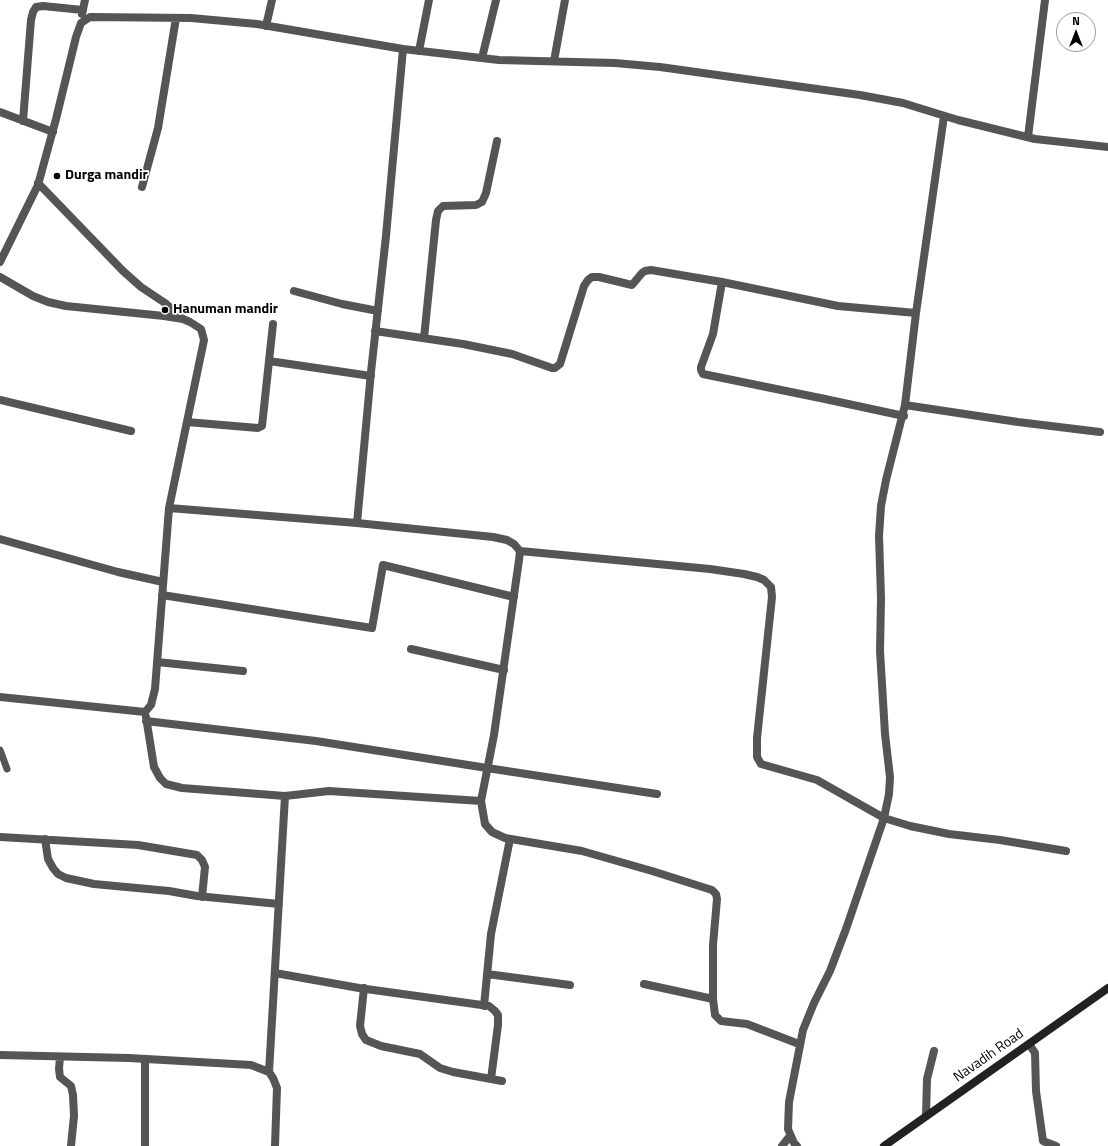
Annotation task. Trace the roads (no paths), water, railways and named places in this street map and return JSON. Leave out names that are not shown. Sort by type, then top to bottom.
[{"type":"main road","name":"Navadih Road","points":[[884,1146],[1108,988]]},
{"type":"street","points":[[0,262],[38,183],[53,132],[81,23],[85,0]]},
{"type":"street","points":[[266,26],[272,0]]},
{"type":"street","points":[[419,51],[429,0]]},
{"type":"street","points":[[482,58],[496,0]]},
{"type":"street","points":[[554,62],[565,0]]},
{"type":"street","points":[[1028,137],[1045,0]]},
{"type":"street","points":[[23,121],[31,20],[33,12],[36,7],[43,6],[83,10]]},
{"type":"street","points":[[81,23],[90,17],[191,18],[266,26],[403,49],[499,60],[615,63],[660,67],[903,103],[972,124],[1028,137],[1108,148]]},
{"type":"street","points":[[142,187],[158,128],[176,18]]},
{"type":"street","points":[[357,523],[370,376],[386,236],[403,49]]},
{"type":"street","points":[[0,112],[53,132]]},
{"type":"street","points":[[797,1146],[790,1136],[788,1129],[789,1102],[799,1044],[814,1003],[830,971],[846,929],[884,818],[888,794],[890,777],[885,734],[880,651],[881,598],[879,536],[881,506],[904,416],[916,313],[944,116]]},
{"type":"street","points":[[424,338],[438,211],[443,206],[476,205],[482,202],[486,193],[497,141]]},
{"type":"street","points":[[38,183],[123,271],[141,287],[165,303],[183,319]]},
{"type":"street","points":[[376,331],[463,344],[512,354],[555,368],[560,364],[584,286],[588,280],[592,277],[600,277],[632,285],[642,273],[651,270],[722,282],[838,306],[916,313]]},
{"type":"street","points":[[0,277],[33,296],[48,302],[74,307],[183,319],[201,329],[204,340],[169,508],[155,689],[151,705],[145,712],[154,767],[160,778],[166,784],[182,788],[285,796],[329,791],[481,801]]},
{"type":"street","points":[[722,282],[713,334],[701,367],[703,374],[826,398],[904,416]]},
{"type":"street","points":[[294,291],[342,304],[378,311]]},
{"type":"street","points":[[187,422],[260,428],[263,423],[273,324]]},
{"type":"street","points":[[269,361],[370,376]]},
{"type":"street","points":[[0,400],[131,431]]},
{"type":"street","points":[[905,405],[1018,422],[1100,432]]},
{"type":"street","points":[[169,508],[357,523],[493,537],[507,540],[514,544],[520,551],[710,569],[757,577],[764,580],[771,588],[772,597],[757,738],[757,758],[761,764],[817,780],[884,818],[927,830],[1066,851]]},
{"type":"street","points":[[0,539],[118,572],[163,582]]},
{"type":"street","points":[[520,551],[494,735],[481,801],[485,824],[492,832],[510,839],[582,852],[652,870],[712,890],[716,894],[717,899],[713,929],[713,999],[717,1019],[721,1021],[747,1024],[799,1044]]},
{"type":"street","points":[[162,595],[372,628],[383,565],[514,597]]},
{"type":"street","points":[[411,649],[504,670]]},
{"type":"street","points":[[157,662],[243,671]]},
{"type":"street","points":[[0,697],[145,712]]},
{"type":"street","points":[[146,721],[316,741],[657,794]]},
{"type":"street","points":[[269,1072],[285,796]]},
{"type":"street","points":[[0,836],[138,845],[197,855],[202,860],[205,867],[202,897]]},
{"type":"street","points":[[45,839],[48,859],[52,868],[58,874],[79,882],[168,891],[202,897],[279,904]]},
{"type":"street","points":[[484,1006],[491,934],[510,839]]},
{"type":"street","points":[[275,973],[364,988],[489,1006],[498,1015],[491,1079]]},
{"type":"street","points":[[487,974],[570,985]]},
{"type":"street","points":[[644,984],[713,999]]},
{"type":"street","points":[[364,988],[360,1026],[362,1034],[366,1040],[381,1046],[420,1054],[440,1068],[453,1072],[502,1080]]},
{"type":"street","points":[[1029,1044],[1035,1053],[1036,1091],[1043,1141],[1056,1146]]},
{"type":"street","points":[[926,1116],[927,1079],[934,1051]]},
{"type":"street","points":[[0,1055],[144,1059],[251,1065],[269,1072],[277,1088],[275,1146]]},
{"type":"street","points":[[60,1057],[60,1076],[71,1086],[73,1095],[74,1116],[71,1146]]},
{"type":"street","points":[[144,1059],[145,1146]]},
{"type":"street","points":[[782,1146],[790,1136]]},
{"type":"lane","points":[[0,750],[7,769]]},
{"type":"place","name":"Durga mandir","points":[[57,176]]},
{"type":"place","name":"Hanuman mandir","points":[[165,310]]}]
